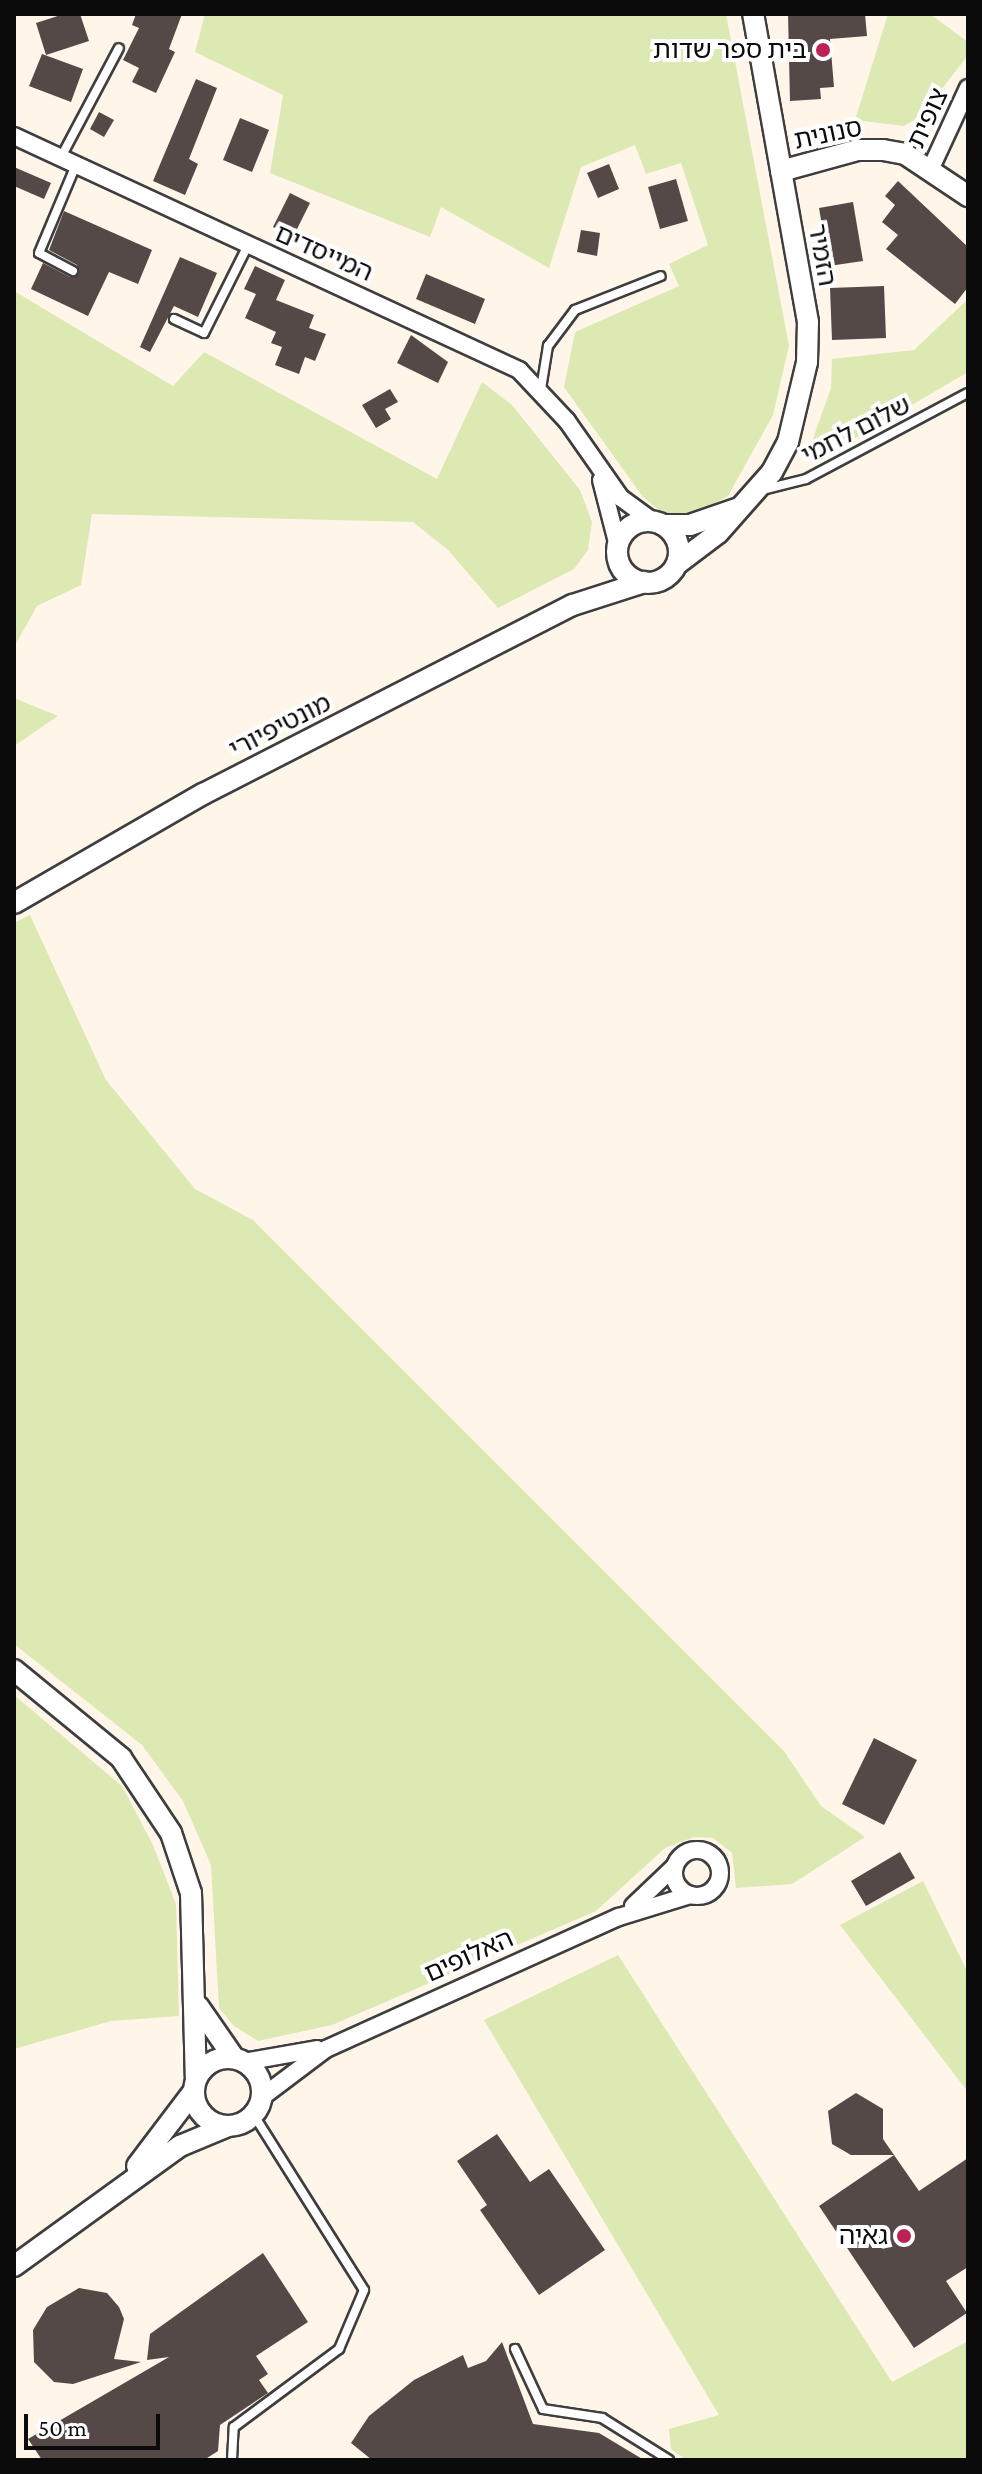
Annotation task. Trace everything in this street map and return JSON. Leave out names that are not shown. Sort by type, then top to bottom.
[{"type":"street","name":"הזמיר","points":[[677,564],[756,493],[788,442],[807,362],[808,322],[753,14]]},
{"type":"street","name":"צופית","points":[[931,168],[968,88]]},
{"type":"street","name":"המייסדים","points":[[14,136],[488,353],[541,389],[621,498],[658,523]]},
{"type":"street","name":"סנונית","points":[[781,171],[857,150],[905,154],[931,168],[968,196]]},
{"type":"street","name":"המייסדים","points":[[587,449],[608,500],[618,552]]},
{"type":"street","name":"הזמיר","points":[[658,523],[717,518],[756,493]]},
{"type":"street","points":[[658,523],[676,538],[677,564],[663,579],[644,582],[627,574],[618,552],[635,524],[658,523]]},
{"type":"street","name":"מונטיפיורי","points":[[573,605],[618,552]]},
{"type":"street","name":"מונטיפיורי","points":[[14,903],[203,794],[573,605],[644,582]]},
{"type":"street","points":[[14,1670],[121,1758],[159,1809],[191,1893],[195,2085],[200,2112],[228,2126]]},
{"type":"street","points":[[691,1851],[706,1852],[717,1863],[717,1885],[705,1895],[690,1895],[675,1880],[675,1866],[691,1851]]},
{"type":"street","name":"האלופים","points":[[619,1917],[675,1866]]},
{"type":"street","name":"האלופים","points":[[258,2106],[341,2042],[619,1917],[690,1895]]},
{"type":"street","points":[[14,2266],[180,2146],[228,2126],[258,2106],[259,2077],[211,2033],[195,1999]]},
{"type":"street","name":"האלופים","points":[[239,2060],[341,2042]]},
{"type":"street","points":[[98,2206],[152,2150],[211,2062],[239,2060]]},
{"type":"lane","points":[[73,271],[39,253],[69,161],[119,48]]},
{"type":"lane","points":[[174,319],[204,333],[248,245]]},
{"type":"lane","points":[[541,389],[548,346],[575,310],[661,276]]},
{"type":"lane","name":"שלום לחמי","points":[[756,493],[806,479],[968,393]]},
{"type":"lane","points":[[232,2460],[234,2427],[339,2349],[364,2290],[258,2106]]},
{"type":"lane","points":[[515,2349],[543,2409],[602,2418],[669,2460]]},
{"type":"green space","points":[[205,14],[726,14],[789,346],[773,415],[728,496],[687,518],[663,513],[643,497],[564,387],[575,332],[679,286],[669,264],[708,245],[681,163],[646,174],[635,145],[581,167],[549,268],[441,207],[430,237],[270,173],[283,95],[195,52]]},
{"type":"green space","points":[[888,14],[930,14],[968,42],[968,55],[921,116],[904,126],[855,120]]},
{"type":"green space","points":[[14,291],[173,386],[204,352],[437,479],[482,382],[512,405],[580,490],[592,522],[588,550],[574,569],[498,608],[448,550],[413,522],[92,514],[81,585],[37,606],[14,647]]},
{"type":"green space","points":[[968,299],[968,372],[835,450],[806,458],[831,388],[832,359],[914,350]]},
{"type":"green space","points":[[14,698],[58,716],[14,746]]},
{"type":"green space","points":[[30,915],[106,1080],[195,1189],[253,1220],[784,1751],[821,1806],[865,1837],[792,1884],[736,1888],[732,1853],[713,1838],[694,1837],[665,1848],[596,1911],[332,2025],[258,2041],[234,2026],[219,2008],[211,1865],[183,1801],[142,1745],[14,1644],[14,923]]},
{"type":"green space","points":[[14,1695],[122,1786],[153,1845],[176,1904],[179,2016],[111,2021],[14,2049]]},
{"type":"green space","points":[[923,1881],[968,1973],[968,2092],[840,1925]]},
{"type":"green space","points":[[618,1955],[892,2382],[968,2341],[968,2460],[686,2460],[671,2449],[669,2429],[719,2415],[484,2020]]},
{"type":"building","points":[[64,14],[80,14],[89,41],[46,55],[36,23]]},
{"type":"building","points":[[136,14],[182,14],[169,49],[175,52],[156,93],[132,82],[139,68],[123,60],[139,28],[132,25]]},
{"type":"building","points":[[788,14],[865,14],[867,36],[830,39],[834,87],[820,88],[821,99],[790,101]]},
{"type":"building","points":[[42,54],[83,69],[71,102],[29,86]]},
{"type":"building","points":[[196,79],[217,88],[189,159],[198,164],[185,195],[153,181]]},
{"type":"building","points":[[99,112],[114,120],[104,137],[90,129]]},
{"type":"building","points":[[240,118],[269,130],[252,172],[223,160]]},
{"type":"building","points":[[609,164],[619,189],[598,198],[587,173]]},
{"type":"building","points":[[14,167],[51,183],[44,199],[14,186]]},
{"type":"building","points":[[676,179],[688,221],[660,229],[648,187]]},
{"type":"building","points":[[898,181],[968,247],[968,287],[955,304],[886,249],[898,235],[882,222],[895,205],[885,196]]},
{"type":"building","points":[[290,193],[310,203],[293,237],[273,227]]},
{"type":"building","points":[[853,202],[863,261],[829,266],[819,208]]},
{"type":"building","points":[[64,211],[152,250],[138,284],[109,272],[88,316],[31,289],[43,263],[70,277],[79,274],[77,265],[49,250]]},
{"type":"building","points":[[581,230],[600,233],[597,256],[577,252]]},
{"type":"building","points":[[180,257],[217,273],[198,317],[174,306],[150,352],[140,347]]},
{"type":"building","points":[[255,266],[285,280],[276,300],[314,315],[309,328],[326,334],[315,361],[305,357],[299,374],[275,365],[282,347],[271,343],[276,332],[245,318],[256,294],[244,289]]},
{"type":"building","points":[[426,274],[485,299],[475,324],[416,299]]},
{"type":"building","points":[[884,286],[886,338],[832,340],[830,288]]},
{"type":"building","points":[[411,335],[448,362],[438,383],[397,363]]},
{"type":"building","points":[[390,389],[398,402],[385,409],[391,419],[376,428],[362,405]]},
{"type":"building","points":[[874,1738],[917,1760],[884,1825],[842,1804]]},
{"type":"building","points":[[900,1852],[915,1878],[866,1906],[851,1881]]},
{"type":"building","points":[[856,2093],[883,2109],[883,2139],[894,2155],[851,2155],[832,2144],[828,2111]]},
{"type":"building","points":[[497,2134],[530,2182],[549,2169],[605,2250],[539,2295],[480,2210],[487,2205],[457,2161]]},
{"type":"building","name":"גאיה","points":[[894,2155],[919,2191],[968,2158],[968,2267],[946,2281],[967,2313],[914,2348],[819,2206]]},
{"type":"building","points":[[263,2253],[308,2322],[256,2356],[268,2374],[259,2380],[268,2393],[220,2425],[218,2451],[204,2460],[42,2460],[28,2439],[169,2357],[147,2360],[150,2334]]},
{"type":"building","points":[[79,2288],[107,2293],[119,2307],[124,2319],[114,2359],[141,2362],[73,2384],[54,2382],[34,2362],[33,2330],[47,2307]]},
{"type":"building","points":[[502,2342],[533,2424],[599,2433],[644,2460],[372,2460],[351,2443],[369,2416],[414,2380],[463,2355],[468,2368],[486,2361]]},
{"type":"place","name":"בית ספר שדות","points":[[823,50]]},
{"type":"place","name":"גאיה","points":[[904,2236]]}]
